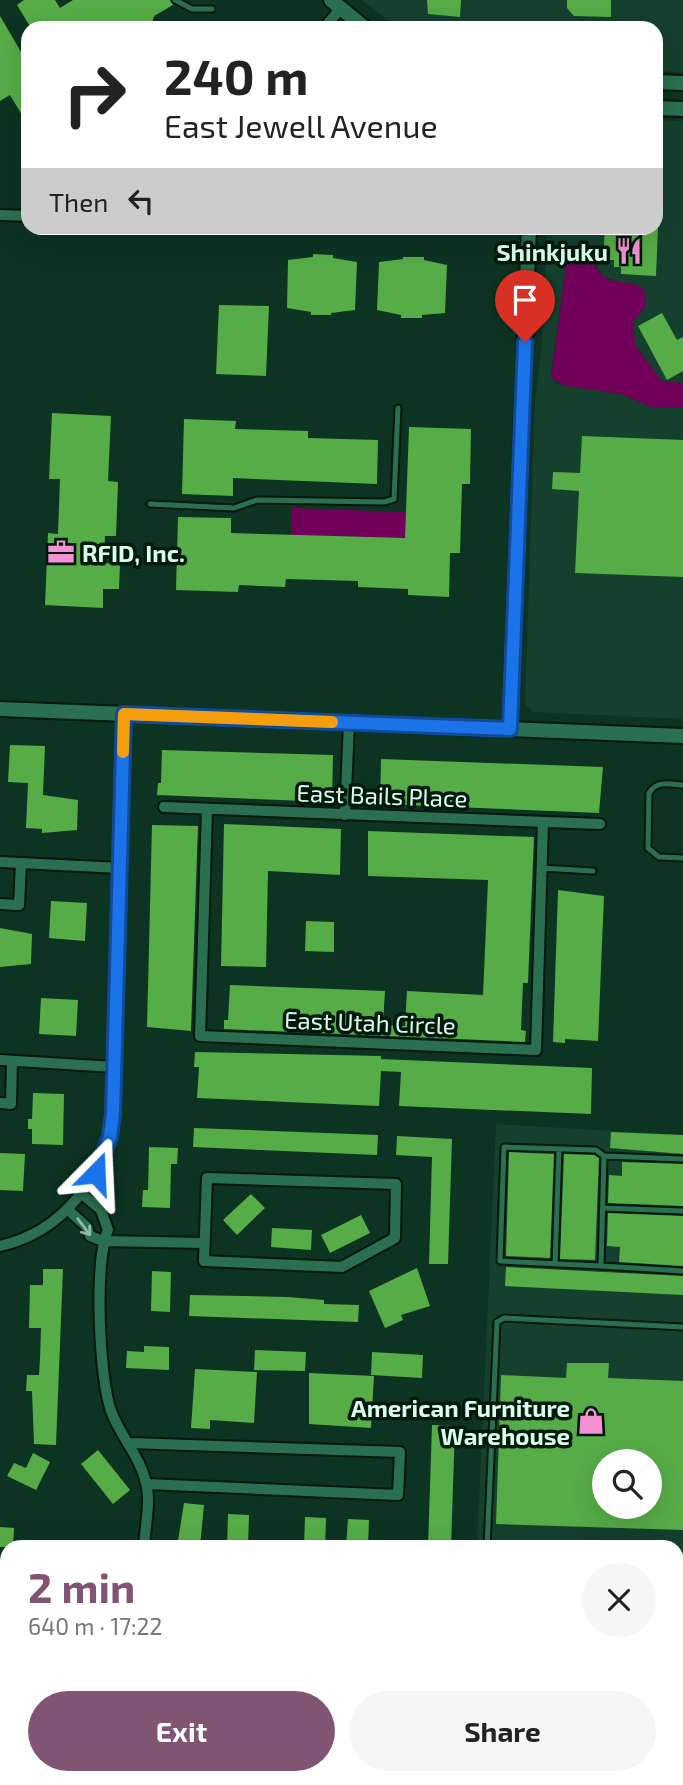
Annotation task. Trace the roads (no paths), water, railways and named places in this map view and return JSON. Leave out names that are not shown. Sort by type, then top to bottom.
[{"type":"street","points":[[328,21],[336,4],[357,21]]},
{"type":"street","points":[[663,82],[683,83]]},
{"type":"street","points":[[663,108],[683,109]]},
{"type":"street","points":[[0,215],[21,216]]},
{"type":"street","points":[[510,729],[529,235]]},
{"type":"street","points":[[0,709],[683,736]]},
{"type":"street","points":[[0,1246],[30,1236],[68,1210],[96,1173],[110,1137],[115,1067],[124,714]]},
{"type":"street","points":[[345,815],[349,723]]},
{"type":"street","name":"East Bails Place","points":[[163,807],[600,824]]},
{"type":"street","name":"East Utah Circle","points":[[207,809],[200,1036],[536,1050],[543,822]]},
{"type":"street","points":[[0,862],[120,868]]},
{"type":"street","points":[[0,904],[19,905],[21,863]]},
{"type":"street","points":[[0,1103],[10,1104],[6,1060],[115,1067]]},
{"type":"street","points":[[207,1178],[396,1184],[395,1238],[342,1267],[204,1261],[204,1243],[207,1178]]},
{"type":"street","points":[[82,1194],[101,1210],[108,1230],[103,1241],[100,1308],[105,1392],[112,1414],[130,1443],[147,1484],[144,1540]]},
{"type":"street","points":[[68,1210],[87,1227],[90,1236],[103,1241],[204,1243]]},
{"type":"street","points":[[130,1443],[400,1452],[398,1495],[147,1484]]},
{"type":"lane","points":[[175,0],[192,9],[212,9]]},
{"type":"lane","points":[[150,505],[234,508],[257,500],[384,502],[394,499],[398,408]]},
{"type":"lane","points":[[683,785],[660,784],[653,786],[649,793],[648,848],[659,856],[683,858]]},
{"type":"lane","points":[[541,868],[593,871]]},
{"type":"lane","points":[[683,1158],[604,1156],[596,1150],[504,1147],[500,1261],[683,1271]]},
{"type":"lane","points":[[555,1264],[559,1149]]},
{"type":"lane","points":[[601,1266],[604,1156]]},
{"type":"lane","points":[[603,1208],[683,1211]]},
{"type":"lane","points":[[487,1540],[497,1322],[504,1318],[683,1326]]},
{"type":"place","name":"Shinkjuku","points":[[629,251]]},
{"type":"place","name":"RFID, Inc.","points":[[61,552]]},
{"type":"place","name":"American Furniture Warehouse","points":[[591,1421]]}]
